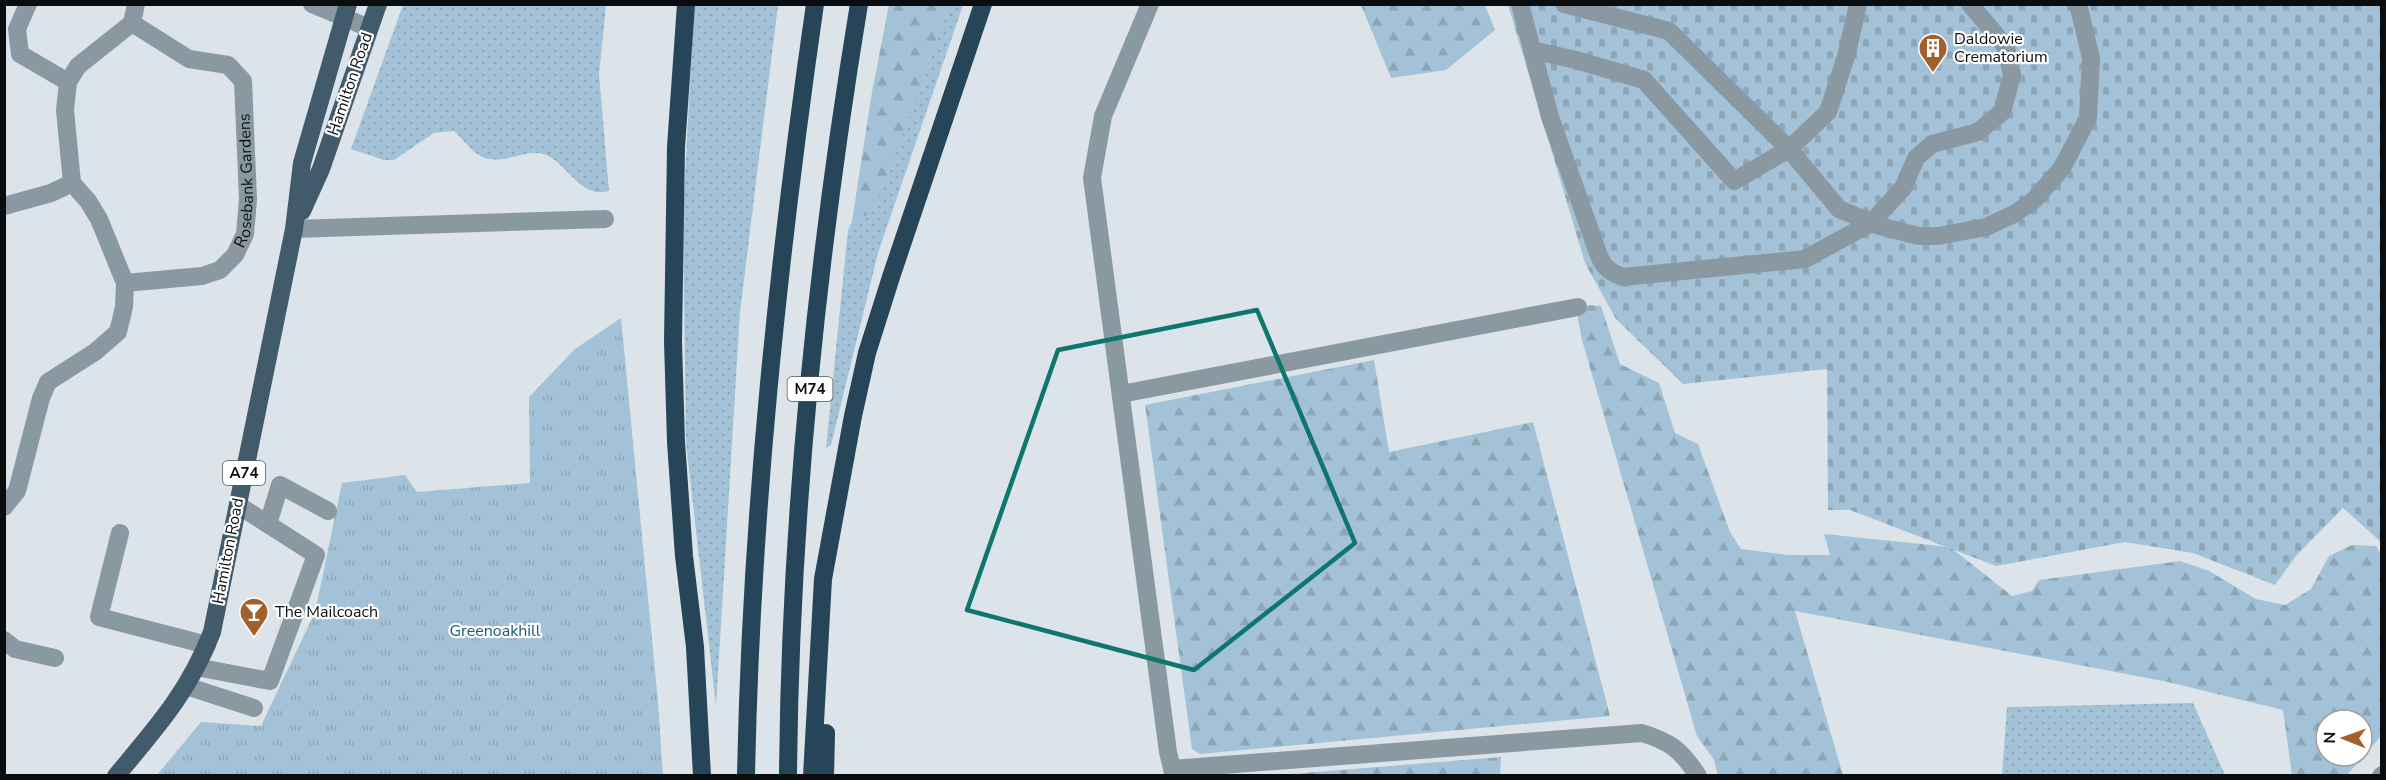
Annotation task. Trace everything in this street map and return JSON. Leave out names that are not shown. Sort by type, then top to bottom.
[{"type":"highway","points":[[686,4],[676,147],[673,342],[676,442],[684,556],[695,647],[702,776]]},
{"type":"highway","name":"M74","points":[[746,776],[752,597],[759,485],[777,294],[816,4]]},
{"type":"highway","name":"M74","points":[[788,776],[792,624],[819,285],[860,4]]},
{"type":"highway","name":"M74","points":[[825,776],[834,578],[842,477],[867,353],[983,4]]},
{"type":"highway","points":[[812,776],[823,579],[842,477]]},
{"type":"main road","name":"Hamilton Road","points":[[294,229],[321,170],[378,4]]},
{"type":"main road","name":"Hamilton Road","points":[[116,776],[172,709],[207,645],[214,621],[294,229],[302,163],[346,11]]},
{"type":"street","points":[[28,4],[17,29],[12,58],[68,82]]},
{"type":"street","points":[[4,507],[17,491],[41,398],[48,382],[95,352],[117,332],[124,307],[125,283],[99,219],[88,201],[72,183],[65,110],[68,82],[78,66],[132,23],[136,4]]},
{"type":"street","points":[[312,4],[346,11],[369,28]]},
{"type":"street","points":[[1150,4],[1103,116],[1092,177],[1173,772],[1642,733],[1665,740],[1687,759],[1698,776]]},
{"type":"street","points":[[1520,4],[1550,117],[1594,242],[1603,265],[1611,273],[1623,277],[1805,259],[1871,223],[1903,188],[1916,158],[1932,144],[1978,132],[2002,112],[2012,75],[2006,47],[1971,4]]},
{"type":"street","points":[[1564,4],[1669,31],[1789,149],[1839,209],[1871,223],[1919,236],[1938,236],[1986,227],[2014,214],[2034,200],[2062,168],[2088,118],[2091,58],[2079,8],[2076,4]]},
{"type":"street","points":[[1532,50],[1644,80],[1734,181],[1789,149],[1828,112],[1858,4]]},
{"type":"street","name":"Rosebank Gardens","points":[[125,283],[202,276],[220,270],[235,255],[245,234],[248,199],[243,81],[228,65],[189,59],[132,23]]},
{"type":"street","points":[[4,206],[51,193],[72,183]]},
{"type":"street","points":[[294,229],[605,219]]},
{"type":"street","points":[[1121,394],[1578,307]]},
{"type":"street","points":[[268,524],[280,485],[328,511]]},
{"type":"street","points":[[196,667],[270,681],[316,555],[237,505]]},
{"type":"street","points":[[120,533],[99,617],[207,645]]},
{"type":"street","points":[[4,640],[15,649],[54,658]]},
{"type":"street","points":[[218,695],[225,672]]},
{"type":"street","points":[[186,686],[254,708]]},
{"type":"highlighted area","points":[[1257,310],[1355,543],[1194,670],[967,610],[1058,350]]},
{"type":"green space","points":[[403,5],[606,5],[599,74],[609,191],[599,192],[583,186],[548,156],[533,153],[493,160],[485,158],[473,150],[454,131],[434,133],[394,160],[384,160],[351,149]]},
{"type":"green space","points":[[694,5],[778,5],[740,312],[716,706],[686,443],[683,216]]},
{"type":"green space","points":[[889,5],[948,5],[890,172],[870,214],[852,221],[872,92]]},
{"type":"green space","points":[[948,5],[963,5],[878,253],[831,445],[826,448],[848,230],[852,221],[870,214]]},
{"type":"green space","points":[[1361,5],[1485,5],[1495,30],[1446,70],[1391,78]]},
{"type":"green space","points":[[1508,5],[2381,5],[2381,542],[2343,508],[2296,556],[2275,585],[2193,553],[2125,542],[1996,566],[1850,510],[1828,510],[1827,369],[1683,384],[1616,319],[1585,263]]},
{"type":"green space","points":[[1588,305],[1601,306],[1620,364],[1659,383],[1675,433],[1698,444],[1730,532],[1741,549],[1789,555],[1830,555],[1824,534],[1950,547],[2012,596],[2032,591],[2039,580],[2180,561],[2209,571],[2256,599],[2285,605],[2311,589],[2329,556],[2352,545],[2376,546],[2382,556],[2381,736],[2374,744],[2374,708],[2314,708],[2314,768],[2353,768],[2347,775],[2292,775],[2283,710],[2168,682],[1795,611],[1843,775],[1718,775],[1714,760],[1697,736],[1582,340],[1577,313]]},
{"type":"green space","name":"Greenoakhill","points":[[621,318],[663,775],[156,776],[201,722],[261,726],[315,612],[342,483],[405,475],[417,492],[530,483],[529,397],[575,349]]},
{"type":"green space","points":[[1374,360],[1389,452],[1533,422],[1610,716],[1200,754],[1192,749],[1145,405]]},
{"type":"green space","points":[[2193,703],[2225,775],[2002,775],[2007,707]]},
{"type":"green space","points":[[1501,757],[1500,775],[1279,775]]},
{"type":"place","name":"Daldowie Crematorium","points":[[1933,74]]},
{"type":"place","name":"The Mailcoach","points":[[254,638]]}]
